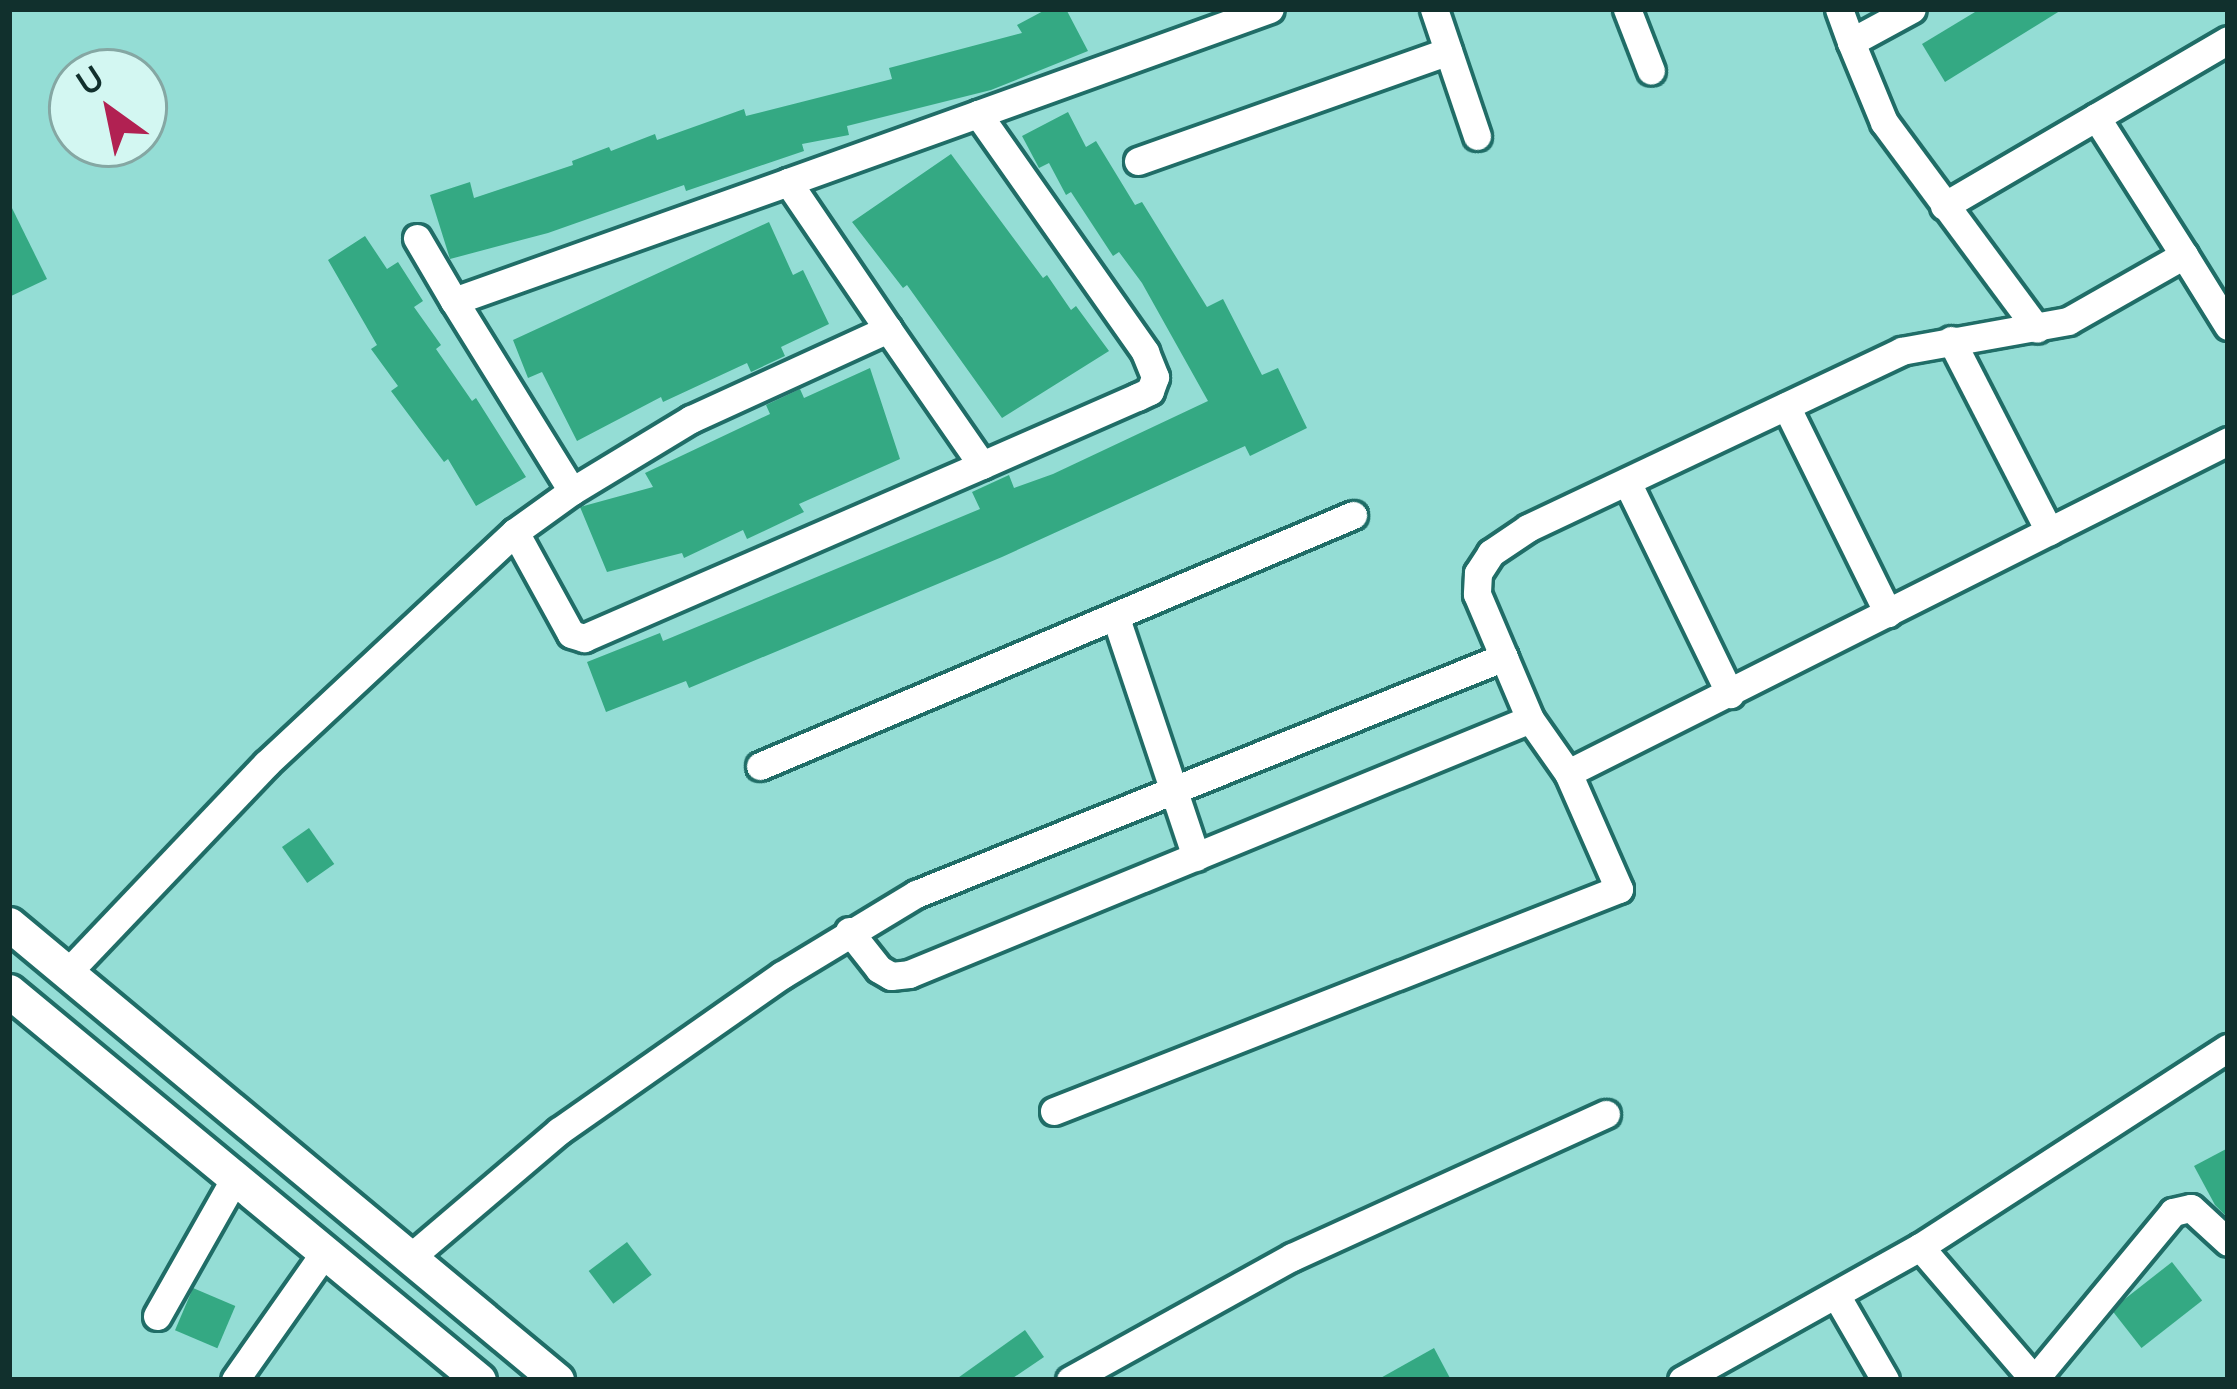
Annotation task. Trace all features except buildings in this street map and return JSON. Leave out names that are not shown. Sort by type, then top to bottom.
[{"type":"street","points":[[454,301],[1270,9]]},
{"type":"street","points":[[1434,9],[1477,136]]},
{"type":"street","points":[[1627,9],[1651,71]]},
{"type":"street","points":[[1839,9],[1884,122],[2037,329]]},
{"type":"street","points":[[1851,42],[1912,9]]},
{"type":"street","points":[[1944,206],[2228,40]]},
{"type":"street","points":[[1138,161],[1448,51]]},
{"type":"street","points":[[515,532],[571,634],[584,638],[1150,391],[1156,377],[1144,352],[978,114]]},
{"type":"street","points":[[2096,117],[2228,326]]},
{"type":"street","points":[[788,182],[982,465]]},
{"type":"street","points":[[417,238],[572,490]]},
{"type":"street","points":[[1054,1111],[1618,889],[1568,773],[1530,719],[1477,594],[1478,573],[1491,553],[1627,482],[1902,351],[2037,329],[2092,309],[2184,255]]},
{"type":"street","points":[[68,971],[266,764],[515,532],[572,490],[692,419],[888,329]]},
{"type":"street","points":[[1951,340],[2049,531]]},
{"type":"street","points":[[1786,406],[1888,613]]},
{"type":"street","points":[[1568,773],[2228,441]]},
{"type":"street","points":[[1627,482],[1730,694]]},
{"type":"street","points":[[760,766],[1353,515]]},
{"type":"street","points":[[1116,618],[1196,857]]},
{"type":"street","points":[[412,1256],[560,1131],[849,931],[916,894],[1504,657]]},
{"type":"street","points":[[849,931],[879,969],[891,976],[909,974],[1530,719]]},
{"type":"street","points":[[9,924],[557,1380]]},
{"type":"street","points":[[9,991],[479,1380]]},
{"type":"street","points":[[1682,1380],[1920,1247],[2228,1048]]},
{"type":"street","points":[[1070,1380],[1292,1257],[1606,1114]]},
{"type":"street","points":[[158,1316],[234,1180]]},
{"type":"street","points":[[1920,1247],[2033,1379],[2173,1212],[2191,1208],[2228,1242]]},
{"type":"street","points":[[236,1380],[325,1252]]},
{"type":"street","points":[[1836,1295],[1885,1380]]}]
